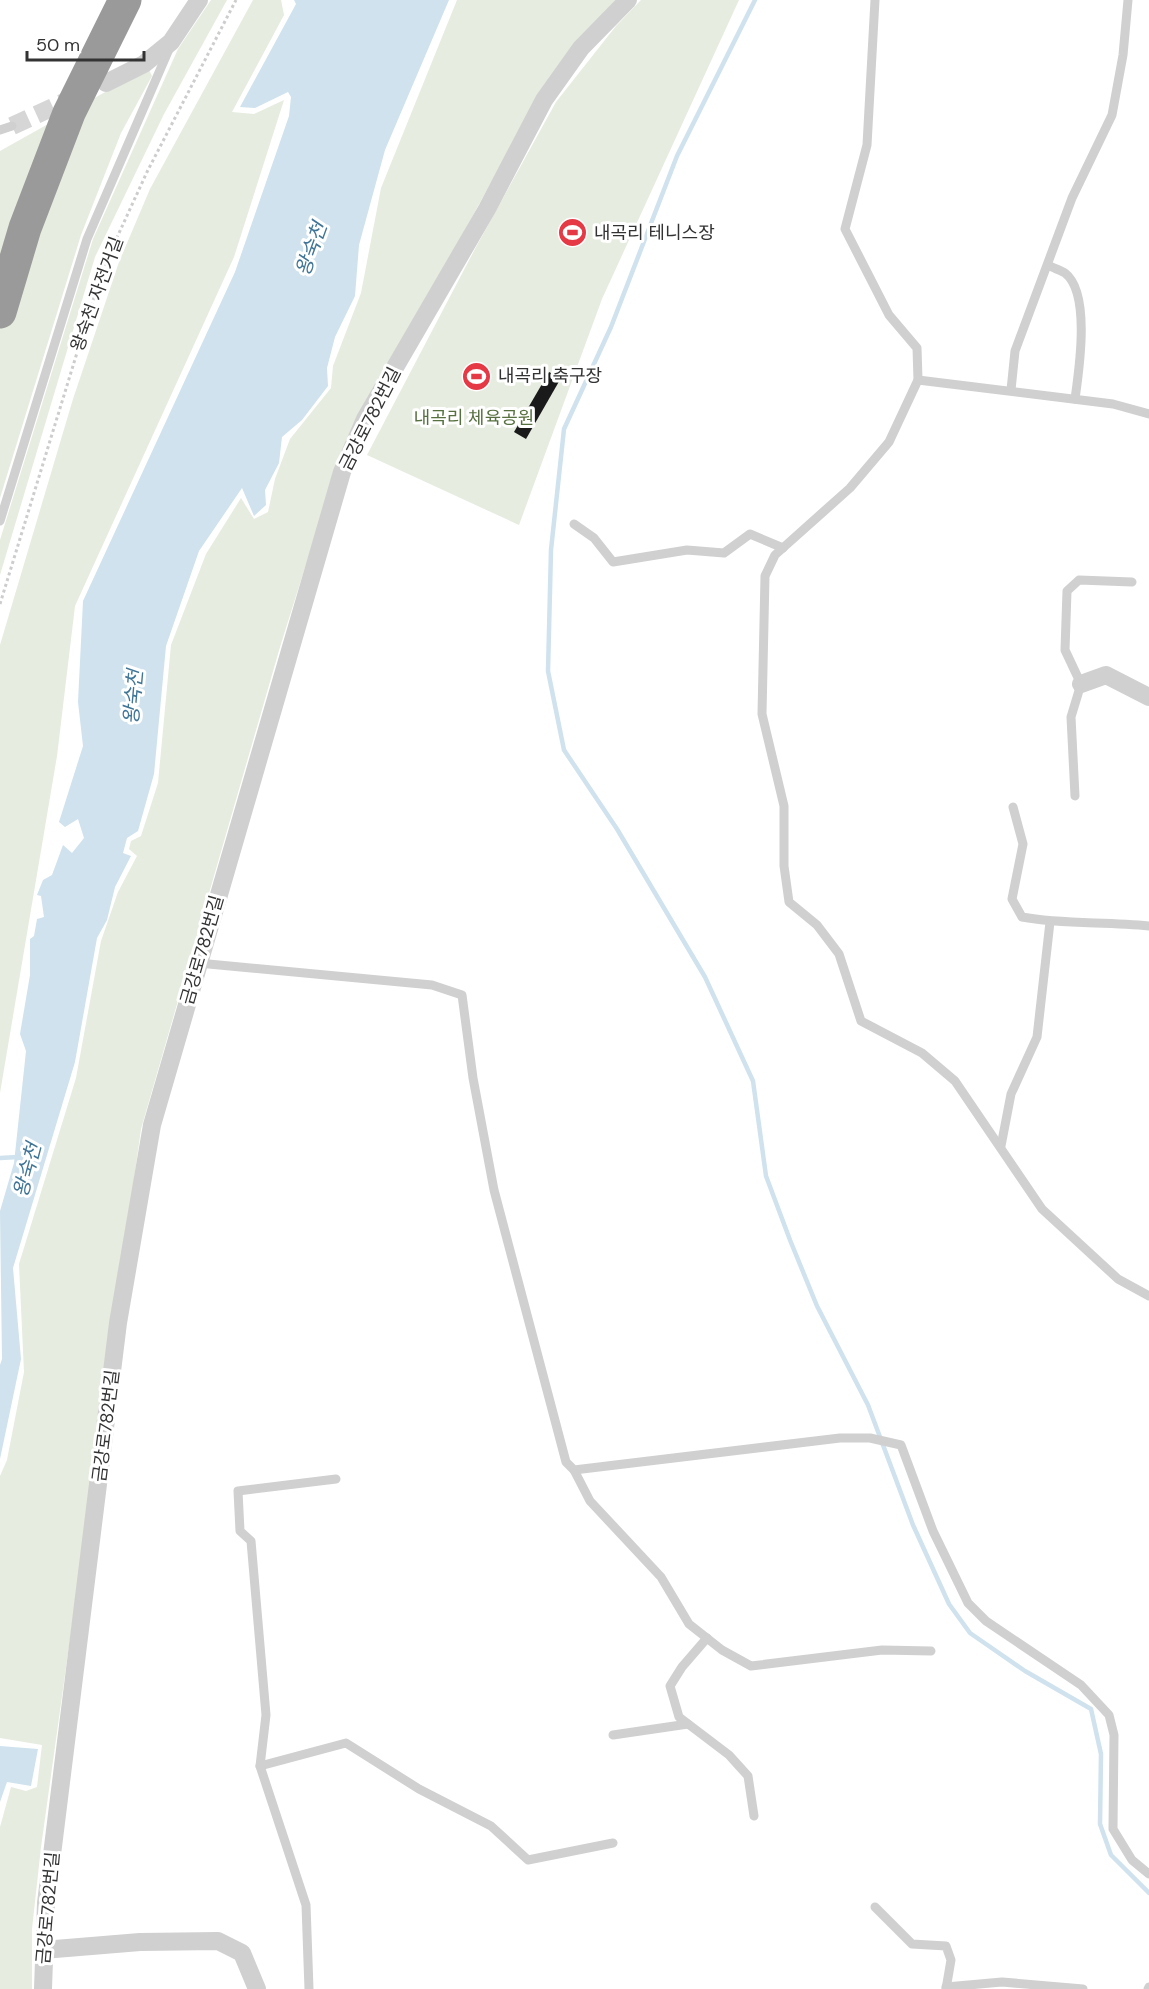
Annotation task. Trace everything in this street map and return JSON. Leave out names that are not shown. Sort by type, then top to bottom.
[{"type":"highway","points":[[0,239],[41,127],[76,50],[104,0]]},
{"type":"highway","points":[[0,312],[26,228],[69,113],[126,0]]},
{"type":"street","points":[[106,83],[144,64],[171,42],[199,0]]},
{"type":"street","name":"금강로782번길","points":[[43,1989],[46,1903],[118,1323],[152,1125],[342,472],[365,419],[487,209],[543,100],[581,48],[628,0]]},
{"type":"street","points":[[1080,684],[1106,675],[1149,697]]},
{"type":"street","points":[[43,1950],[140,1942],[218,1941],[242,1953],[257,1989]]},
{"type":"lane","points":[[875,0],[867,145],[845,229],[889,315],[917,348],[918,380],[889,442],[850,488],[775,555],[765,576],[761,670],[762,714],[784,806],[784,866],[789,902],[817,925],[838,954],[861,1021],[922,1053],[956,1081],[1042,1209],[1118,1279],[1149,1296]]},
{"type":"lane","points":[[1011,390],[1015,351],[1072,198],[1112,115],[1123,55],[1128,0]]},
{"type":"lane","points":[[0,521],[87,239],[171,42]]},
{"type":"lane","points":[[0,129],[12,126]]},
{"type":"lane","points":[[1048,265],[1066,274],[1079,301],[1082,350],[1076,399]]},
{"type":"lane","points":[[918,380],[1113,404],[1149,414]]},
{"type":"lane","points":[[574,524],[594,538],[613,562],[687,550],[724,553],[750,534],[783,548]]},
{"type":"lane","points":[[1075,796],[1071,717],[1080,684],[1065,650],[1067,591],[1079,580],[1132,582]]},
{"type":"lane","points":[[1014,807],[1023,844],[1012,900],[1022,917],[1050,922],[1116,922],[1149,926]]},
{"type":"lane","points":[[1001,1146],[1011,1094],[1037,1037],[1050,922]]},
{"type":"lane","points":[[198,963],[432,985],[462,995],[473,1078],[494,1190],[566,1462],[574,1470],[590,1501],[661,1577],[689,1624],[751,1666],[882,1650],[931,1651]]},
{"type":"lane","points":[[574,1470],[840,1438],[870,1438],[901,1445],[933,1532],[968,1603],[986,1621],[1081,1685],[1109,1715],[1114,1735],[1113,1829],[1132,1860],[1149,1874]]},
{"type":"lane","points":[[309,1989],[306,1905],[260,1766],[266,1715],[251,1540],[240,1531],[238,1491],[336,1479]]},
{"type":"lane","points":[[707,1638],[682,1667],[670,1686],[679,1718],[729,1755],[748,1776],[754,1816]]},
{"type":"lane","points":[[613,1735],[688,1724]]},
{"type":"lane","points":[[260,1766],[346,1743],[419,1789],[491,1826],[528,1860],[613,1843]]},
{"type":"lane","points":[[874,1907],[912,1944],[946,1946],[951,1960],[946,1988],[1002,1982],[1083,1989]]},
{"type":"path","name":"왕숙천 자전거길","points":[[0,604],[103,268],[147,172],[236,0]]},
{"type":"green space","points":[[211,0],[227,0],[164,114],[95,257],[0,575],[0,540],[93,239],[178,49]]},
{"type":"green space","points":[[253,0],[281,0],[284,15],[232,112],[254,114],[284,100],[234,257],[75,606],[57,756],[0,1093],[0,645],[73,399],[119,262],[150,189]]},
{"type":"green space","points":[[457,0],[618,0],[536,100],[338,462],[280,647],[141,1129],[41,1847],[32,1929],[32,1989],[0,1989],[0,1827],[11,1787],[26,1791],[37,1787],[42,1745],[0,1738],[0,1476],[7,1460],[24,1372],[19,1264],[76,1078],[101,941],[118,892],[137,856],[129,849],[131,841],[141,836],[158,783],[171,645],[206,554],[241,498],[254,519],[268,512],[275,479],[290,439],[331,388],[333,366],[361,293],[381,188]]},
{"type":"green space","name":"내곡리 체육공원","points":[[641,0],[739,0],[602,299],[519,525],[367,455],[476,247],[556,102],[616,26]]},
{"type":"green space","points":[[148,68],[152,76],[121,133],[81,235],[0,498],[0,151]]},
{"type":"water","name":"왕숙천","points":[[294,0],[449,0],[385,150],[359,245],[355,296],[335,337],[327,368],[328,386],[302,420],[282,437],[279,463],[265,490],[266,505],[254,516],[242,488],[199,551],[166,646],[154,774],[138,831],[127,838],[123,853],[131,856],[115,887],[107,920],[97,938],[75,1062],[13,1268],[21,1359],[0,1459],[0,1365],[2,1359],[0,1211],[14,1163],[26,1051],[20,1034],[30,975],[30,939],[34,936],[37,919],[44,917],[41,896],[37,895],[43,880],[52,875],[63,845],[72,853],[84,838],[78,819],[65,827],[59,822],[83,746],[78,702],[83,601],[235,272],[289,116],[291,97],[288,92],[255,108],[240,107],[296,4]]},
{"type":"water","points":[[0,1746],[38,1749],[31,1786],[7,1782],[0,1802]]},
{"type":"building","points":[[549,372],[561,378],[526,439],[514,432]]},
{"type":"waterway","points":[[755,0],[677,156],[611,327],[564,429],[551,550],[548,671],[564,750],[617,829],[705,977],[753,1081],[766,1176],[817,1306],[868,1405],[913,1525],[949,1604],[970,1633],[1025,1671],[1091,1709],[1101,1754],[1100,1824],[1111,1855],[1149,1893]]},
{"type":"waterway","name":"왕숙천","points":[[0,1158],[18,1157]]},
{"type":"tunnel","points":[[12,126],[75,97]]},
{"type":"place","name":"내곡리 테니스장","points":[[573,233]]},
{"type":"place","name":"내곡리 축구장","points":[[477,376]]}]
